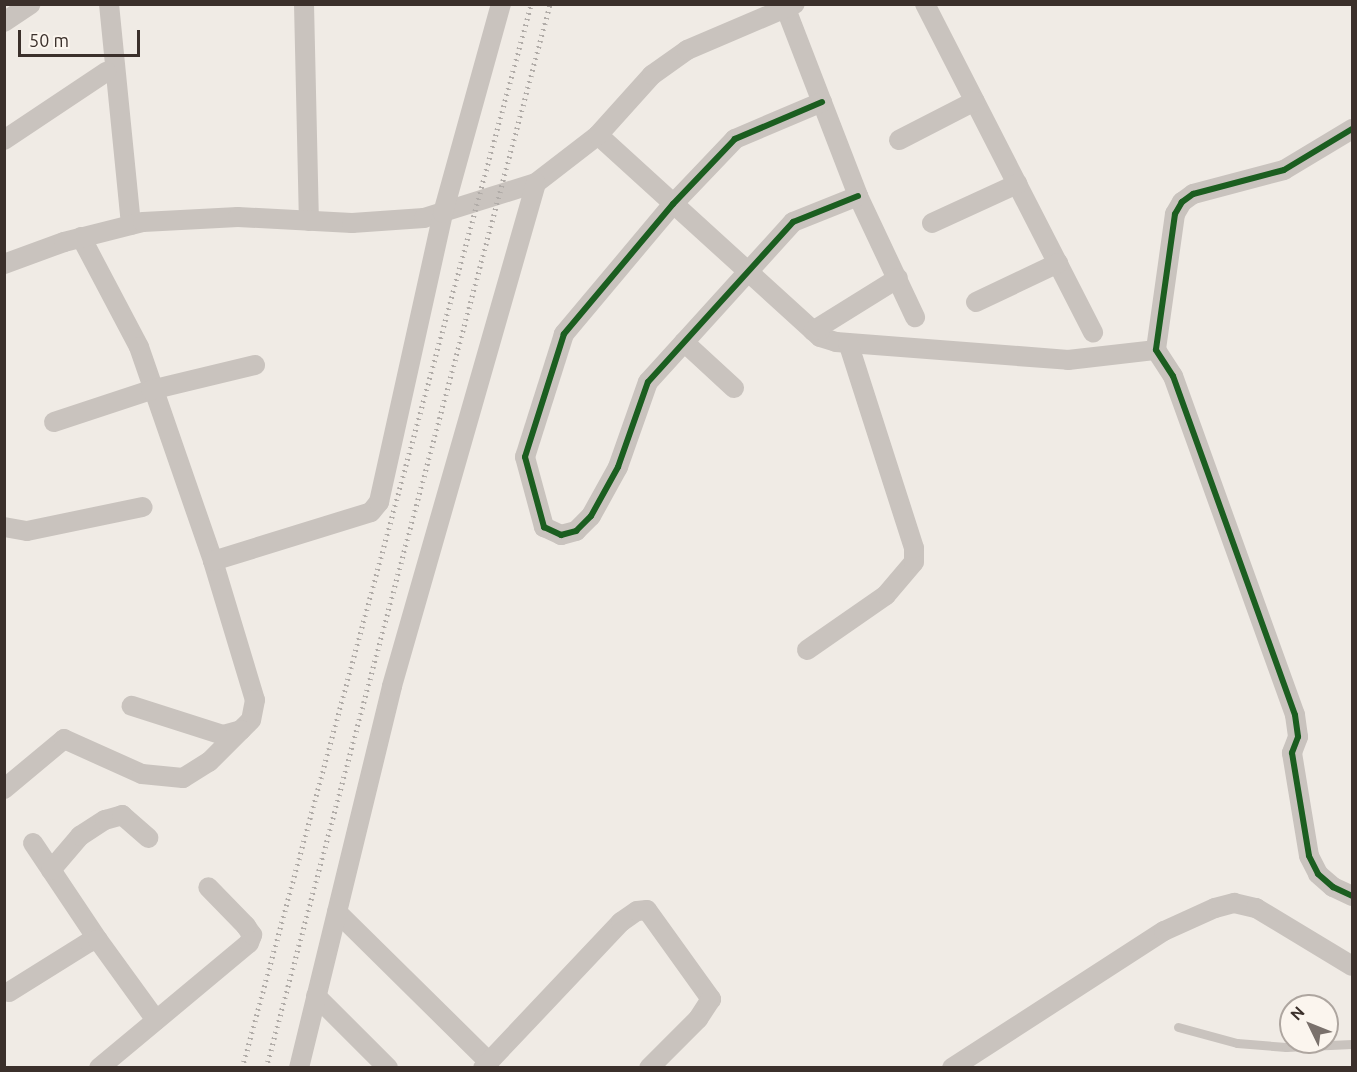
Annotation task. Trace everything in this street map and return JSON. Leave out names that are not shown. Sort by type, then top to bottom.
[{"type":"street","points":[[4,21],[31,4]]},
{"type":"street","points":[[109,4],[131,225]]},
{"type":"street","points":[[304,4],[309,221]]},
{"type":"street","points":[[213,561],[375,509],[443,213],[501,4]]},
{"type":"street","points":[[925,4],[1093,332]]},
{"type":"street","points":[[4,264],[81,237],[131,225],[238,217],[352,223],[443,213],[536,183],[598,135],[652,75],[687,50],[790,7],[822,102],[858,196],[915,317]]},
{"type":"street","points":[[4,140],[106,72]]},
{"type":"street","points":[[899,140],[975,101]]},
{"type":"street","points":[[822,102],[735,139],[674,204],[564,334],[525,457],[544,527],[553,534],[576,531],[591,516],[618,467],[648,382],[793,222],[858,196]]},
{"type":"street","points":[[1353,129],[1284,170],[1193,194],[1182,202],[1175,214],[1156,350],[1173,376],[1295,715],[1298,737],[1292,753],[1309,856],[1318,874],[1333,887],[1353,896]]},
{"type":"street","points":[[598,135],[820,337],[848,343],[1068,360],[1156,350]]},
{"type":"street","points":[[299,1068],[392,686],[536,183]]},
{"type":"street","points":[[932,223],[1017,184]]},
{"type":"street","points":[[4,789],[64,739],[142,774],[183,778],[209,762],[251,720],[255,700],[213,561],[151,390],[139,347],[117,300],[81,237]]},
{"type":"street","points":[[976,302],[1058,263]]},
{"type":"street","points":[[813,331],[898,278]]},
{"type":"street","points":[[684,342],[734,388]]},
{"type":"street","points":[[807,650],[886,594],[914,562],[914,548],[848,343]]},
{"type":"street","points":[[54,422],[151,390],[255,365]]},
{"type":"street","points":[[4,527],[35,530],[143,507]]},
{"type":"street","points":[[132,706],[223,735],[241,730]]},
{"type":"street","points":[[51,870],[80,836],[105,820],[122,816],[148,838]]},
{"type":"street","points":[[33,843],[98,940],[156,1020]]},
{"type":"street","points":[[99,1068],[249,943],[252,935],[208,887]]},
{"type":"street","points":[[952,1068],[1164,931],[1215,908],[1234,903],[1256,908],[1353,966]]},
{"type":"street","points":[[337,912],[486,1065],[621,922],[637,911],[647,910],[711,999],[698,1019],[649,1068]]},
{"type":"street","points":[[9,992],[89,942],[98,940]]},
{"type":"street","points":[[316,996],[388,1068]]},
{"type":"lane","points":[[1178,1027],[1237,1043],[1286,1047],[1353,1044]]},
{"type":"railway","points":[[242,1068],[531,4]]},
{"type":"railway","points":[[266,1068],[550,4]]},
{"type":"cycle path","points":[[822,102],[735,139],[673,204],[564,334],[525,457],[544,527],[561,535],[576,531],[591,516],[618,467],[648,382],[793,222],[858,196]]},
{"type":"cycle path","points":[[1352,129],[1284,170],[1193,194],[1182,202],[1175,214],[1156,350],[1173,376],[1295,715],[1298,737],[1292,753],[1309,856],[1318,874],[1333,887],[1352,896]]}]
